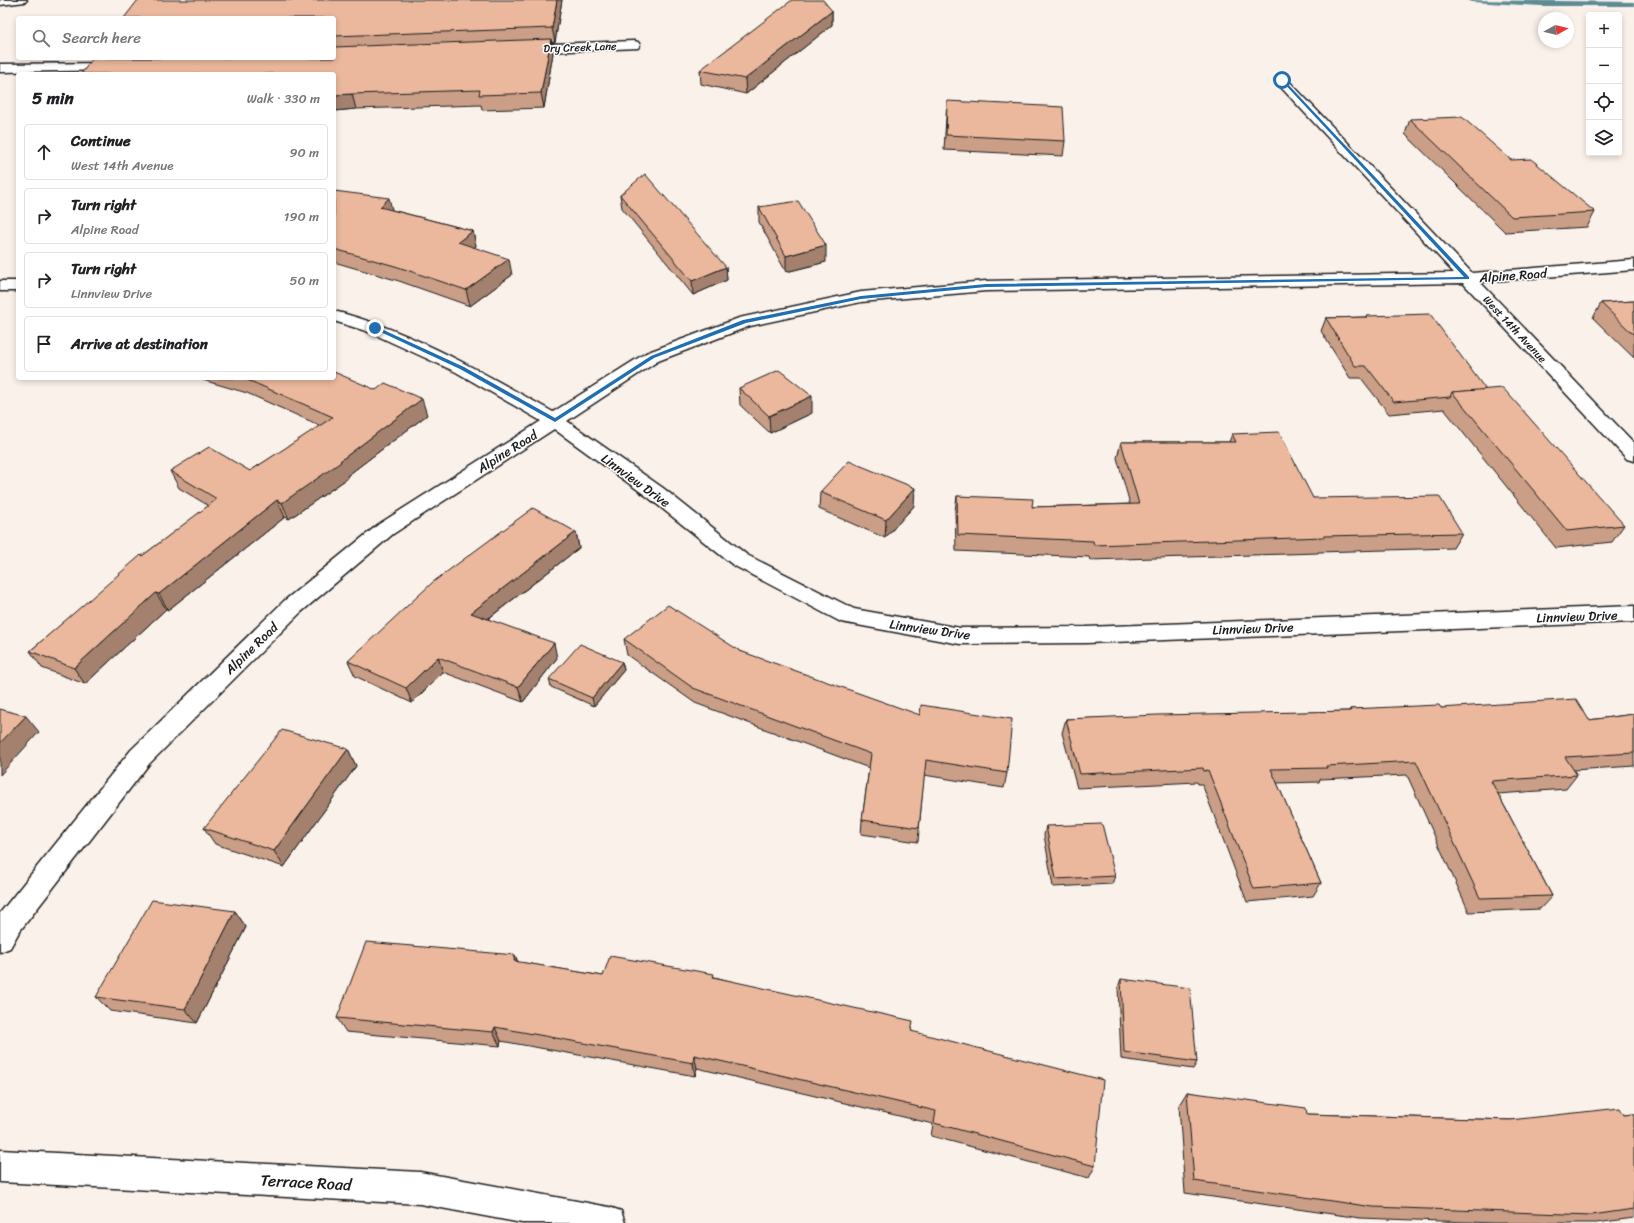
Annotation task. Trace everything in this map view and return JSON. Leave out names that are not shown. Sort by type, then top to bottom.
[{"type":"street","points":[[0,2],[21,0]]},
{"type":"street","name":"Dry Creek Lane","points":[[507,49],[634,45]]},
{"type":"street","points":[[0,68],[131,67]]},
{"type":"street","name":"West 14th Avenue","points":[[1282,80],[1634,455]]},
{"type":"street","name":"Alpine Road","points":[[0,939],[9,923],[140,756],[292,607],[386,529],[652,357],[745,322],[861,297],[986,286],[1468,278],[1634,266]]},
{"type":"street","points":[[0,286],[16,286]]},
{"type":"street","name":"Linnview Drive","points":[[336,317],[375,328],[462,368],[555,421],[656,493],[740,560],[849,616],[960,636],[1086,635],[1634,614]]},
{"type":"street","name":"Terrace Road","points":[[0,1166],[420,1188],[609,1223]]},
{"type":"building","points":[[138,0],[557,0],[552,28],[336,36],[336,16],[126,16]]},
{"type":"building","points":[[792,0],[823,0],[832,11],[745,79],[700,70]]},
{"type":"building","points":[[551,39],[541,93],[479,95],[480,90],[336,95],[336,72],[82,72],[92,60],[336,60],[336,47]]},
{"type":"building","points":[[947,101],[1063,107],[1065,141],[946,135]]},
{"type":"building","points":[[1462,117],[1511,160],[1531,159],[1595,212],[1512,217],[1410,119]]},
{"type":"building","points":[[645,174],[726,267],[692,281],[620,195]]},
{"type":"building","points":[[336,191],[389,198],[380,207],[473,231],[458,242],[509,259],[466,290],[395,266],[336,250]]},
{"type":"building","points":[[798,201],[826,245],[786,256],[759,207]]},
{"type":"building","points":[[1634,301],[1634,335],[1601,303]]},
{"type":"building","points":[[1430,314],[1486,390],[1452,392],[1450,397],[1394,402],[1366,366],[1355,366],[1326,318],[1367,317],[1366,316]]},
{"type":"building","points":[[779,370],[812,396],[769,416],[739,388]]},
{"type":"building","points":[[336,373],[376,390],[385,383],[422,399],[340,461],[341,462],[282,503],[277,500],[159,594],[156,593],[74,668],[30,651],[141,555],[142,556],[217,499],[170,471],[209,447],[250,471],[333,417],[248,380],[336,380]]},
{"type":"building","points":[[1503,388],[1624,525],[1567,531],[1452,392]]},
{"type":"building","points":[[1279,432],[1313,498],[1439,496],[1462,533],[1324,536],[1094,545],[1093,541],[958,535],[957,496],[1033,499],[1032,507],[1139,504],[1121,442],[1236,442],[1232,434]]},
{"type":"building","points":[[849,461],[915,488],[886,520],[820,492]]},
{"type":"building","points":[[533,508],[576,532],[471,613],[554,643],[518,687],[438,657],[406,688],[348,661],[433,582]]},
{"type":"building","points":[[668,605],[740,651],[920,715],[921,705],[1012,719],[1007,773],[926,760],[919,828],[862,820],[871,754],[693,688],[624,639]]},
{"type":"building","points":[[580,644],[622,662],[592,698],[549,679]]},
{"type":"building","points":[[1576,699],[1589,720],[1634,714],[1634,753],[1565,757],[1577,775],[1491,781],[1552,896],[1480,898],[1416,761],[1326,766],[1327,768],[1271,769],[1321,883],[1254,889],[1208,770],[1204,771],[1203,768],[1080,774],[1066,719],[1157,715],[1351,711],[1350,709],[1439,705],[1441,708]]},
{"type":"building","points":[[0,709],[26,716],[0,743]]},
{"type":"building","points":[[282,730],[348,749],[274,851],[204,828]]},
{"type":"building","points":[[1102,824],[1115,876],[1056,879],[1046,826]]},
{"type":"building","points":[[152,900],[235,911],[185,1009],[96,997]]},
{"type":"building","points":[[366,942],[515,955],[514,961],[603,976],[610,956],[714,974],[713,977],[913,1021],[911,1031],[1103,1080],[1095,1166],[934,1123],[936,1111],[694,1055],[693,1063],[495,1027],[493,1032],[337,1018]]},
{"type":"building","points":[[1121,979],[1190,988],[1197,1062],[1124,1052]]},
{"type":"building","points":[[1187,1092],[1306,1108],[1307,1114],[1510,1120],[1620,1108],[1624,1115],[1634,1114],[1634,1209],[1592,1215],[1373,1207],[1194,1181]]},
{"type":"waterway","points":[[1472,0],[1541,4],[1634,4]]},
{"type":"route","points":[[375,328],[462,368],[555,421],[652,357],[745,322],[861,297],[986,286],[1468,278],[1282,80]]}]
